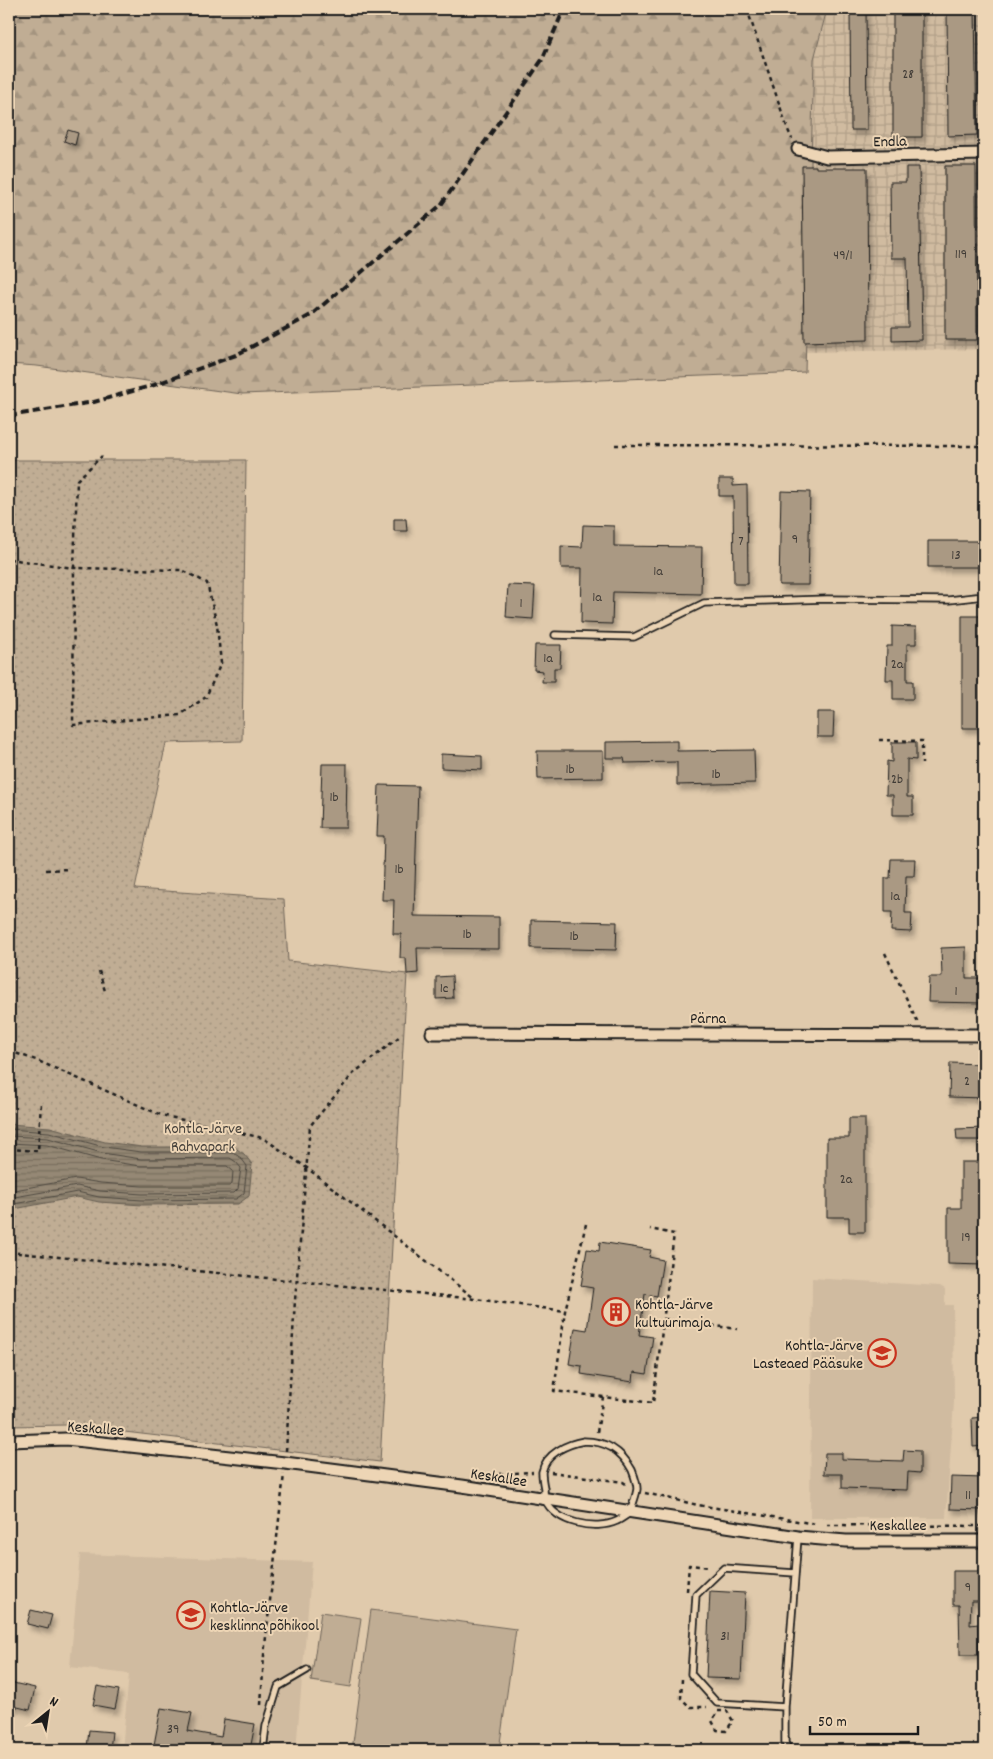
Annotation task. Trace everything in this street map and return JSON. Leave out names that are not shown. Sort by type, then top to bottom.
[{"type":"street","name":"Endla","points":[[798,149],[827,157],[984,154]]},
{"type":"street","name":"Pärna","points":[[432,1033],[984,1035]]},
{"type":"street","name":"Keskallee","points":[[9,1442],[66,1439],[285,1463],[462,1486],[798,1537],[846,1541],[984,1541]]},
{"type":"lane","points":[[555,635],[634,637],[704,603],[826,599],[949,600],[984,596]]},
{"type":"lane","points":[[596,1441],[614,1448],[626,1460],[634,1474],[637,1489],[630,1513],[616,1522],[595,1525],[576,1524],[556,1514],[545,1499],[542,1472],[549,1459],[561,1448],[578,1442],[596,1441]]},
{"type":"lane","points":[[790,1750],[785,1743],[785,1707],[798,1537]]},
{"type":"lane","points":[[785,1707],[717,1703],[691,1674],[696,1596],[724,1568],[794,1573]]},
{"type":"lane","points":[[262,1750],[266,1726],[278,1687],[307,1670]]},
{"type":"path","points":[[747,9],[788,130],[798,149]]},
{"type":"path","points":[[615,445],[984,446]]},
{"type":"path","points":[[9,559],[74,568],[182,570],[207,583],[217,626],[221,663],[206,697],[180,715],[73,725],[74,568],[77,480],[102,456]]},
{"type":"path","points":[[878,740],[922,741],[922,764]]},
{"type":"path","points":[[46,870],[69,869]]},
{"type":"path","points":[[885,953],[918,1023]]},
{"type":"path","points":[[99,972],[105,991]]},
{"type":"path","points":[[266,1726],[261,1713],[264,1655],[285,1463],[297,1280],[308,1168],[310,1126],[353,1074],[400,1036]]},
{"type":"path","points":[[9,1052],[36,1060],[161,1115],[263,1138],[308,1168],[476,1299]]},
{"type":"path","points":[[9,1149],[38,1151],[41,1103]]},
{"type":"path","points":[[586,1224],[566,1311],[554,1391],[653,1403],[674,1234],[650,1230]]},
{"type":"path","points":[[9,1252],[297,1280],[476,1299],[566,1311]]},
{"type":"path","points":[[664,1319],[737,1329]]},
{"type":"path","points":[[596,1441],[604,1397]]},
{"type":"path","points":[[476,1476],[542,1472],[623,1482],[645,1493],[698,1505],[800,1522],[860,1526],[984,1526]]},
{"type":"path","points":[[718,1711],[727,1711],[733,1721],[726,1731],[717,1730],[712,1721],[718,1711]]},
{"type":"shaded area","points":[[827,9],[984,9],[984,349],[805,352],[814,58]]},
{"type":"shaded area","name":"Kohtla-Järve Lasteaed Pääsuke","points":[[812,1278],[940,1286],[945,1289],[945,1305],[953,1305],[954,1402],[946,1518],[810,1518]]},
{"type":"shaded area","name":"Kohtla-Järve kesklinna põhikool","points":[[80,1554],[312,1562],[296,1750],[122,1750],[129,1674],[70,1667]]},
{"type":"green space","points":[[9,9],[827,9],[814,59],[805,372],[242,394],[37,366],[9,364]]},
{"type":"green space","name":"Kohtla-Järve Rahvapark","points":[[9,460],[246,460],[242,741],[166,743],[135,889],[284,899],[288,961],[407,974],[380,1462],[65,1425],[9,1426]]},
{"type":"green space","points":[[371,1610],[516,1629],[499,1750],[352,1750]]},
{"type":"green space","points":[[321,1612],[361,1618],[351,1687],[311,1681]]},
{"type":"water","points":[[9,1124],[50,1127],[105,1142],[142,1147],[234,1147],[244,1154],[252,1164],[249,1196],[238,1204],[142,1205],[99,1202],[77,1197],[9,1210]]},
{"type":"building","points":[[850,9],[866,9],[867,130],[851,130]]},
{"type":"building","points":[[893,9],[922,9],[922,137],[893,137]]},
{"type":"building","points":[[947,9],[975,9],[977,135],[948,136]]},
{"type":"building","points":[[68,130],[78,133],[75,145],[64,141]]},
{"type":"building","points":[[802,166],[816,166],[816,168],[867,168],[868,340],[804,342]]},
{"type":"building","points":[[945,166],[976,166],[977,340],[945,340]]},
{"type":"building","points":[[906,167],[919,167],[922,340],[892,341],[892,327],[908,327],[907,258],[891,258],[890,182],[906,182]]},
{"type":"building","points":[[719,479],[733,479],[733,486],[747,485],[748,584],[734,584],[733,496],[719,496]]},
{"type":"building","points":[[781,491],[810,492],[808,585],[779,585]]},
{"type":"building","points":[[394,519],[406,519],[407,531],[394,531]]},
{"type":"building","points":[[583,525],[614,526],[614,546],[702,547],[701,594],[613,592],[612,624],[581,623],[582,568],[561,568],[561,546],[582,547]]},
{"type":"building","points":[[928,541],[984,541],[984,567],[928,567]]},
{"type":"building","points":[[508,585],[535,586],[533,619],[506,617]]},
{"type":"building","points":[[962,616],[984,616],[984,728],[962,728]]},
{"type":"building","points":[[892,626],[916,627],[916,644],[907,644],[907,681],[913,681],[913,699],[893,699],[893,680],[886,680],[887,646],[892,646]]},
{"type":"building","points":[[535,645],[561,645],[560,668],[554,668],[554,682],[542,682],[543,671],[534,670]]},
{"type":"building","points":[[817,712],[834,712],[833,737],[817,737]]},
{"type":"building","points":[[677,741],[677,751],[754,750],[755,783],[677,785],[677,762],[625,763],[624,758],[606,758],[606,742]]},
{"type":"building","points":[[892,742],[916,742],[916,760],[907,759],[907,797],[913,797],[913,815],[893,815],[893,795],[886,795],[887,761],[892,762]]},
{"type":"building","points":[[537,751],[603,751],[603,778],[538,779]]},
{"type":"building","points":[[441,754],[482,756],[482,770],[441,768]]},
{"type":"building","points":[[322,764],[347,764],[346,828],[320,828]]},
{"type":"building","points":[[379,785],[418,786],[414,916],[499,917],[499,949],[417,948],[418,973],[407,974],[406,958],[400,958],[401,934],[393,934],[394,900],[382,900],[384,836],[377,836]]},
{"type":"building","points":[[891,859],[915,859],[914,876],[906,876],[905,913],[912,913],[911,932],[891,931],[892,912],[885,912],[885,878],[890,878]]},
{"type":"building","points":[[531,920],[617,922],[616,950],[531,948]]},
{"type":"building","points":[[966,947],[966,978],[984,978],[984,1003],[928,1002],[929,977],[942,977],[941,948]]},
{"type":"building","points":[[452,976],[453,998],[436,999],[436,977]]},
{"type":"building","points":[[950,1063],[984,1064],[984,1098],[949,1097]]},
{"type":"building","points":[[849,1118],[865,1118],[865,1232],[849,1232],[849,1217],[827,1217],[827,1138],[849,1138]]},
{"type":"building","points":[[984,1128],[984,1140],[957,1140],[956,1129]]},
{"type":"building","points":[[961,1162],[984,1162],[984,1265],[948,1264],[948,1208],[961,1208]]},
{"type":"building","name":"Kohtla-Järve kultuurimaja","points":[[600,1242],[651,1250],[649,1257],[663,1260],[657,1296],[645,1294],[639,1335],[653,1337],[647,1374],[634,1372],[633,1382],[581,1374],[582,1366],[569,1364],[575,1328],[587,1330],[593,1288],[581,1286],[587,1249],[599,1251]]},
{"type":"building","points":[[984,1417],[984,1446],[973,1447],[972,1418]]},
{"type":"building","points":[[904,1450],[920,1451],[920,1473],[908,1472],[907,1490],[842,1488],[842,1474],[824,1474],[825,1453],[842,1453],[842,1459],[903,1461]]},
{"type":"building","points":[[951,1477],[984,1478],[984,1510],[950,1509]]},
{"type":"building","points":[[953,1571],[984,1571],[984,1601],[971,1601],[970,1625],[978,1624],[979,1655],[960,1655],[959,1605],[953,1605]]},
{"type":"building","points":[[710,1591],[745,1593],[741,1679],[706,1678]]},
{"type":"building","points":[[31,1610],[52,1615],[48,1629],[27,1624]]},
{"type":"building","points":[[9,1682],[35,1688],[30,1710],[9,1705]]},
{"type":"building","points":[[97,1686],[119,1690],[115,1709],[93,1705]]},
{"type":"building","points":[[161,1708],[192,1713],[188,1731],[221,1737],[224,1719],[255,1724],[250,1750],[153,1750]]},
{"type":"building","points":[[89,1730],[112,1732],[110,1750],[87,1748]]},
{"type":"railway","points":[[9,416],[94,402],[154,385],[236,355],[311,315],[441,205],[542,60],[564,9]]},
{"type":"place","name":"Kohtla-Järve kultuurimaja","points":[[616,1312]]},
{"type":"place","name":"Kohtla-Järve Lasteaed Pääsuke","points":[[882,1353]]},
{"type":"place","name":"Kohtla-Järve kesklinna põhikool","points":[[191,1615]]}]
